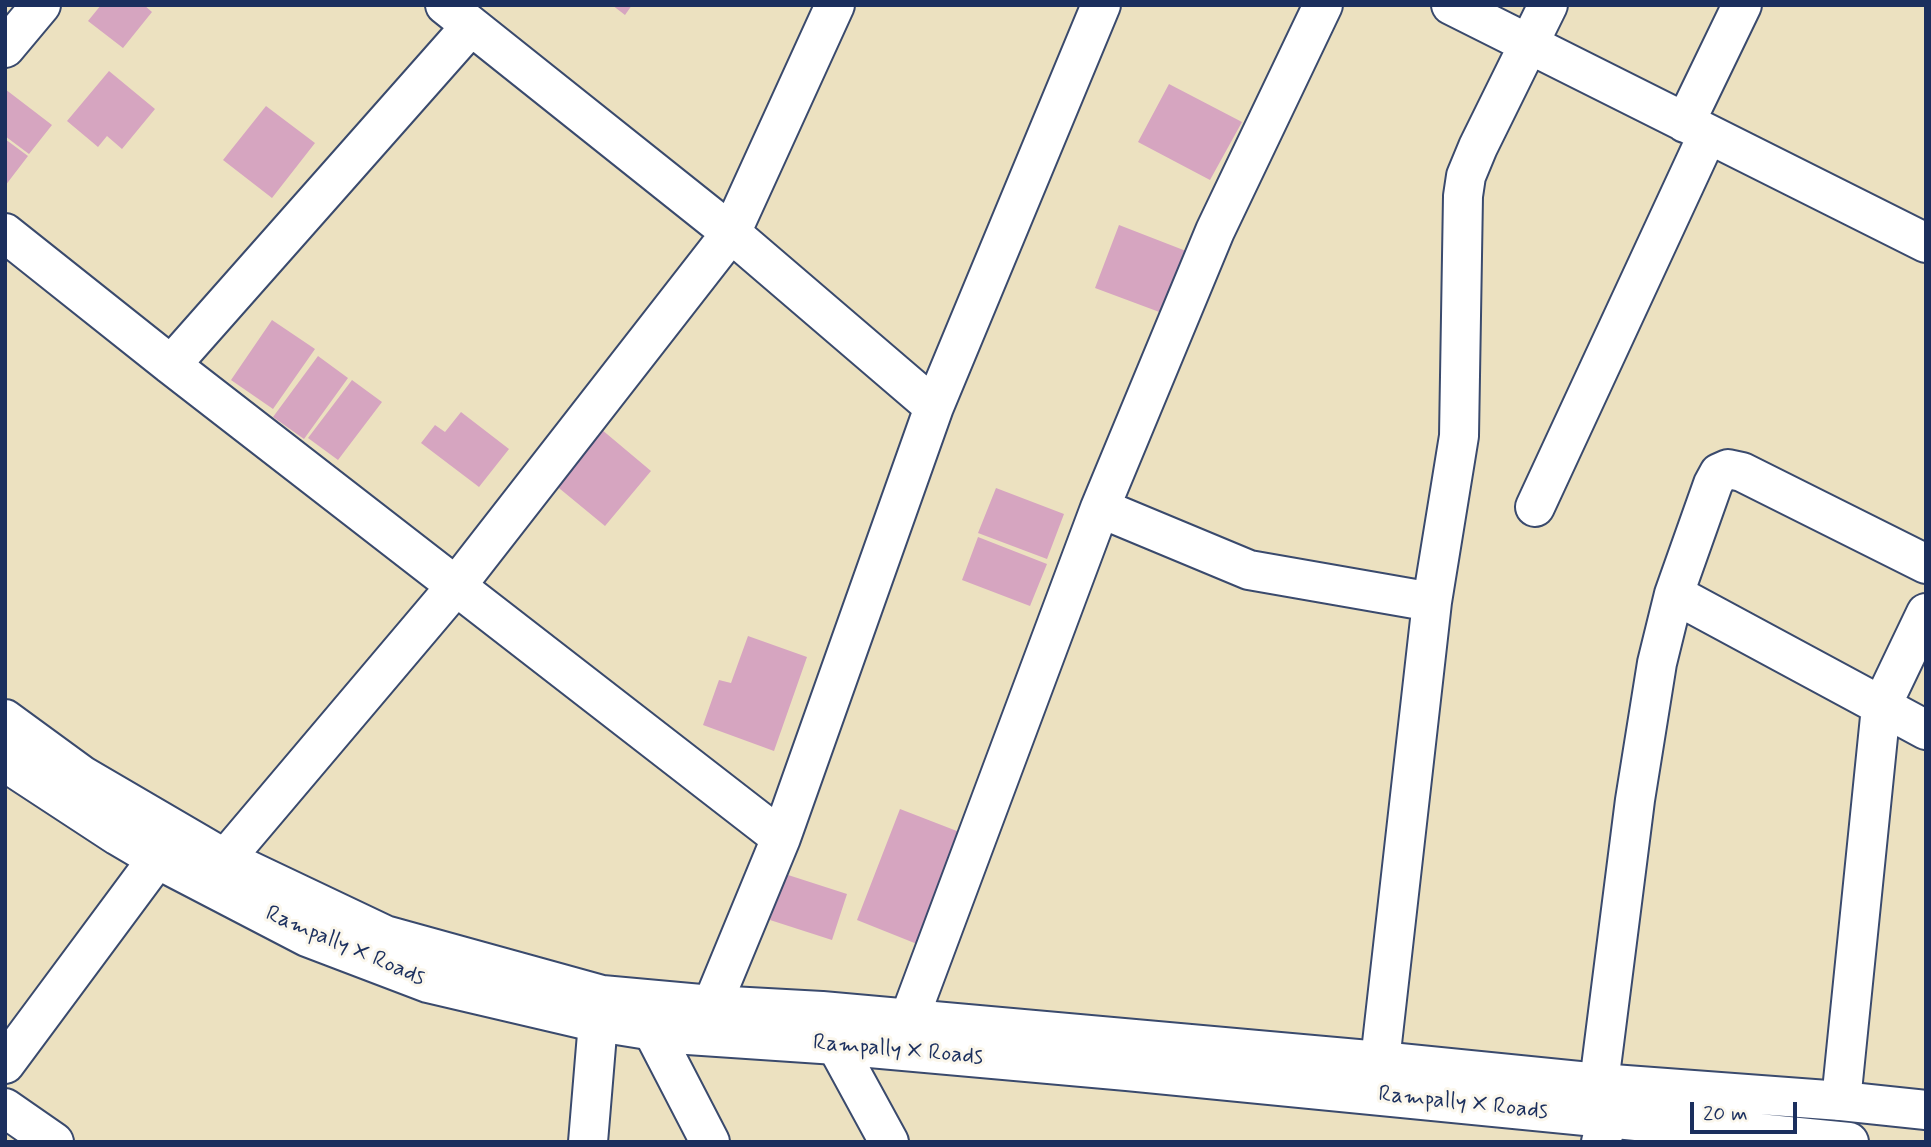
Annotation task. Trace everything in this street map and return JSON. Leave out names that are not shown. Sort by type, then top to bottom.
[{"type":"street","points":[[5,48],[41,5]]},
{"type":"street","points":[[225,859],[456,586],[731,233],[835,5]]},
{"type":"street","points":[[909,1019],[1100,508],[1215,231],[1323,5]]},
{"type":"street","points":[[1451,5],[1926,243]]},
{"type":"street","points":[[1380,1060],[1433,602],[1460,436],[1463,196],[1466,176],[1548,5]]},
{"type":"street","points":[[1535,507],[1696,129],[1742,5]]},
{"type":"street","points":[[712,1005],[781,838],[934,407],[1089,10]]},
{"type":"street","points":[[171,365],[458,15],[731,233],[934,407]]},
{"type":"street","points":[[5,233],[781,838]]},
{"type":"street","points":[[1603,1114],[1635,800],[1657,663],[1674,594],[1719,473],[1728,469],[1742,472],[1926,564]]},
{"type":"street","points":[[1100,508],[1249,570],[1433,602]]},
{"type":"street","points":[[1674,594],[1926,730]]},
{"type":"street","points":[[1841,1101],[1881,707],[1926,613]]},
{"type":"street","points":[[5,719],[83,776],[225,859],[385,935],[602,995],[822,1011],[1380,1060],[1603,1114],[1841,1101],[1926,1110]]},
{"type":"street","name":"Rampally X Roads","points":[[5,762],[157,859],[307,937],[428,983],[598,1022],[673,1034],[836,1045],[1603,1114],[1849,1142]]},
{"type":"street","points":[[5,1064],[157,859]]},
{"type":"street","points":[[588,1142],[598,1022]]},
{"type":"street","points":[[652,1030],[709,1142]]},
{"type":"street","points":[[836,1045],[889,1142]]},
{"type":"street","points":[[5,1108],[54,1142]]},
{"type":"building","points":[[101,5],[144,5],[152,12],[123,48],[88,21]]},
{"type":"building","points":[[612,5],[632,5],[625,15]]},
{"type":"building","points":[[109,71],[155,109],[122,149],[107,136],[98,147],[67,121]]},
{"type":"building","points":[[1169,84],[1242,122],[1210,180],[1138,142]]},
{"type":"building","points":[[5,89],[52,125],[29,154],[5,136]]},
{"type":"building","points":[[266,106],[315,143],[272,198],[223,160]]},
{"type":"building","points":[[5,139],[28,156],[5,186]]},
{"type":"building","points":[[1119,225],[1186,251],[1162,313],[1095,288]]},
{"type":"building","points":[[272,320],[315,349],[273,409],[231,380]]},
{"type":"building","points":[[318,356],[348,378],[304,439],[273,417]]},
{"type":"building","points":[[352,380],[382,402],[338,460],[308,438]]},
{"type":"building","points":[[461,412],[509,449],[479,487],[421,443],[435,425],[445,432]]},
{"type":"building","points":[[601,429],[651,471],[605,526],[548,479]]},
{"type":"building","points":[[996,488],[1064,514],[1047,559],[978,533]]},
{"type":"building","points":[[978,537],[1047,564],[1030,606],[962,580]]},
{"type":"building","points":[[748,636],[807,657],[774,751],[703,725],[719,680],[731,683]]},
{"type":"building","points":[[900,809],[962,833],[917,944],[857,920]]},
{"type":"building","points":[[785,874],[847,894],[832,940],[770,920]]}]
